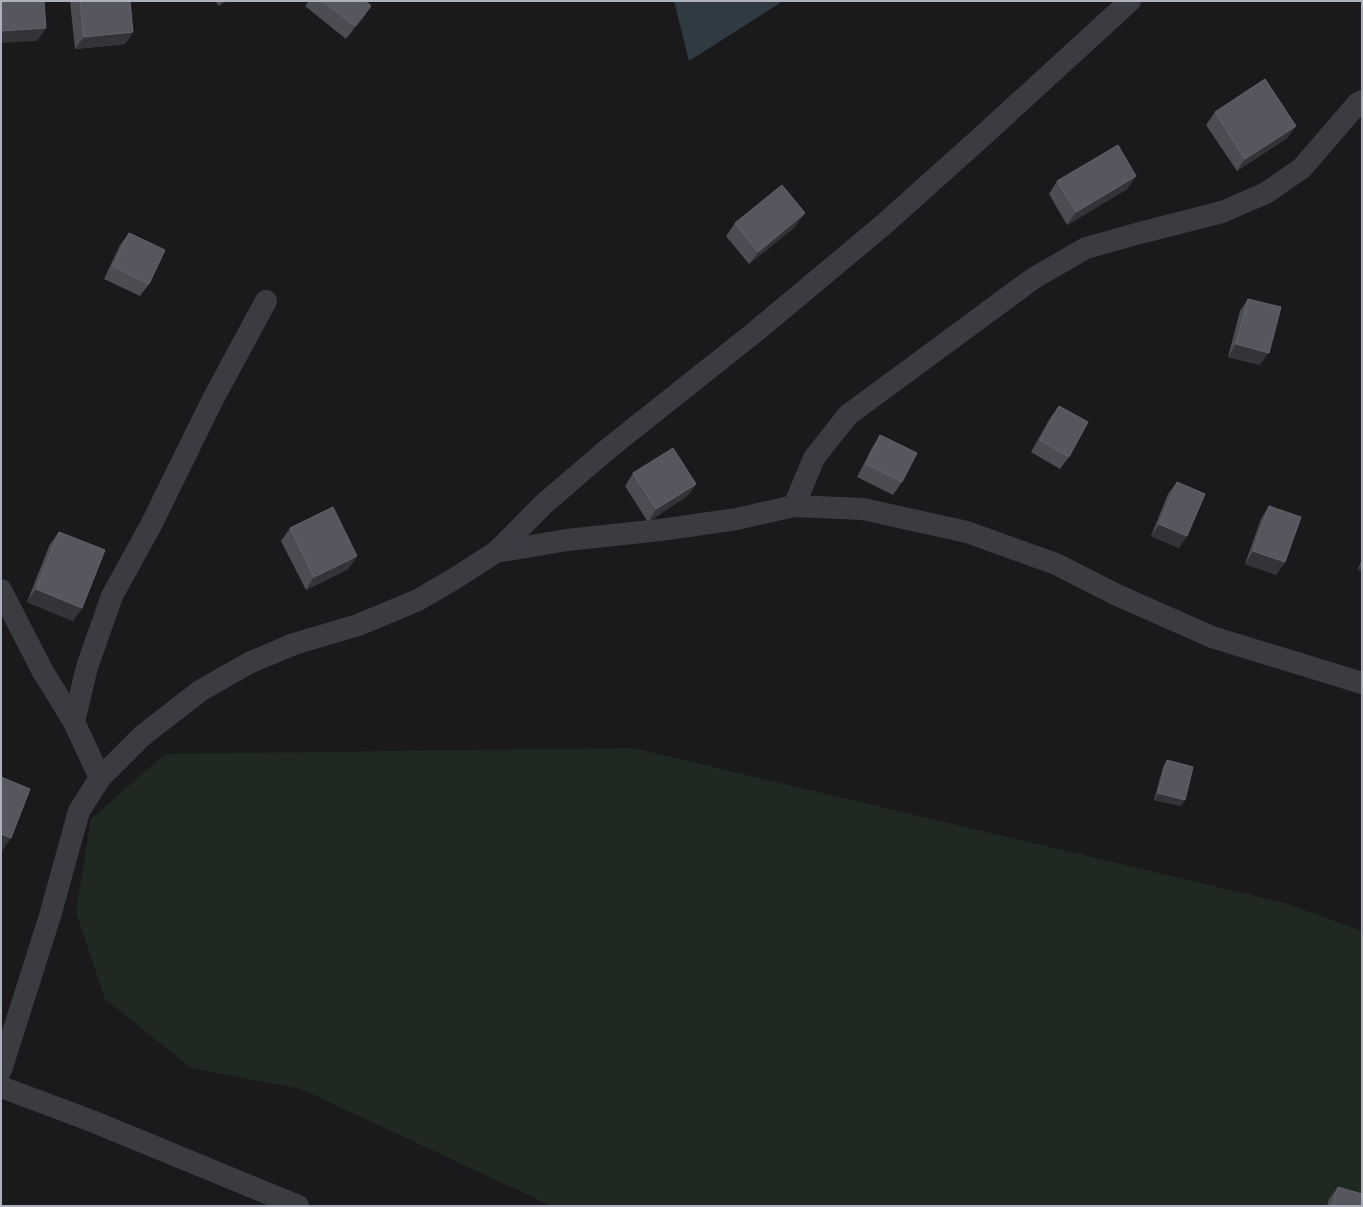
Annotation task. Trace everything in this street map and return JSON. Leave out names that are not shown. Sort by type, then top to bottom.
[{"type":"street","points":[[1,1070],[50,916],[79,811],[100,778],[142,736],[194,696],[249,663],[294,644],[358,625],[418,600],[496,552],[546,502],[609,448],[755,332],[882,226],[1130,1]]},
{"type":"street","points":[[794,506],[814,458],[848,415],[1034,278],[1086,248],[1222,212],[1266,193],[1302,168],[1358,103],[1362,101]]},
{"type":"street","points":[[74,722],[87,667],[112,596],[151,525],[213,399],[266,301]]},
{"type":"street","points":[[496,552],[567,540],[660,530],[737,519],[794,506],[863,508],[967,532],[1056,564],[1117,595],[1212,637],[1362,683]]},
{"type":"street","points":[[1,590],[42,670],[74,722],[100,778]]},
{"type":"street","points":[[1,1087],[92,1121],[298,1206]]},
{"type":"shaded area","points":[[674,1],[783,1],[689,61]]},
{"type":"shaded area","points":[[633,748],[1285,903],[1362,931],[1362,1206],[552,1206],[301,1089],[191,1068],[105,999],[76,912],[91,819],[165,754]]},
{"type":"building","points":[[1,1],[44,1],[46,28],[1,31]]},
{"type":"building","points":[[80,1],[130,1],[133,32],[84,37]]},
{"type":"building","points":[[323,1],[366,1],[371,6],[355,26]]},
{"type":"building","points":[[1265,79],[1296,126],[1245,159],[1215,112]]},
{"type":"building","points":[[1118,145],[1136,176],[1076,212],[1057,181]]},
{"type":"building","points":[[782,185],[805,213],[758,252],[735,223]]},
{"type":"building","points":[[129,233],[165,250],[149,284],[113,266]]},
{"type":"building","points":[[1248,299],[1281,307],[1269,353],[1236,344]]},
{"type":"building","points":[[1059,406],[1088,422],[1069,457],[1040,440]]},
{"type":"building","points":[[880,435],[917,453],[902,482],[866,464]]},
{"type":"building","points":[[673,448],[696,484],[656,509],[633,473]]},
{"type":"building","points":[[1177,482],[1205,494],[1187,536],[1159,524]]},
{"type":"building","points":[[1269,506],[1301,517],[1285,562],[1253,551]]},
{"type":"building","points":[[333,507],[357,556],[314,577],[290,528]]},
{"type":"building","points":[[59,532],[105,550],[82,608],[36,589]]},
{"type":"building","points":[[1167,760],[1193,767],[1185,800],[1158,793]]},
{"type":"building","points":[[1,777],[30,789],[11,838],[1,834]]},
{"type":"building","points":[[1338,1187],[1362,1194],[1362,1206],[1332,1206]]}]
